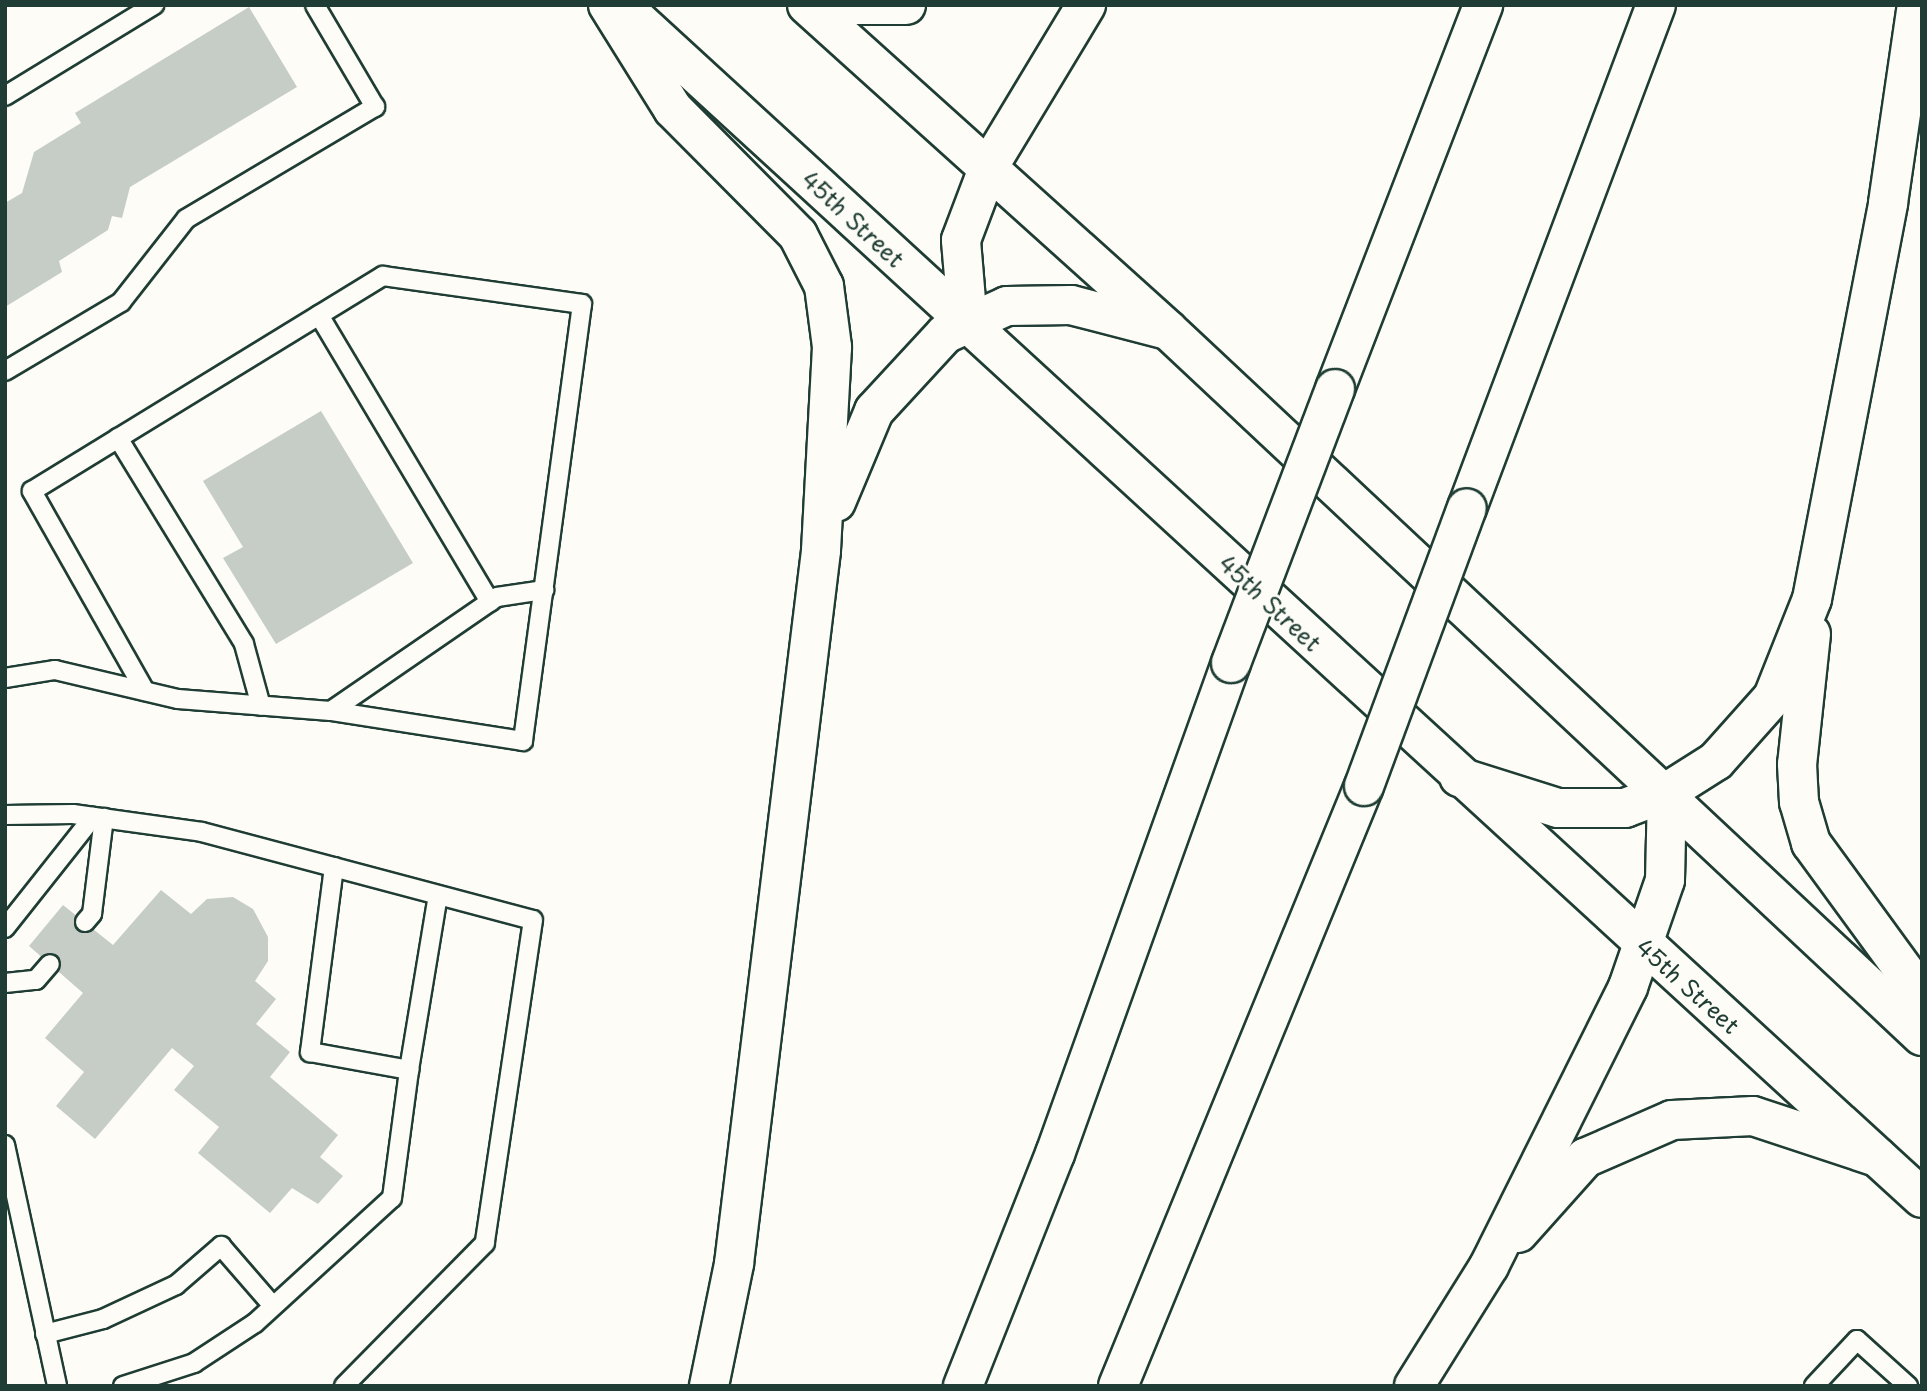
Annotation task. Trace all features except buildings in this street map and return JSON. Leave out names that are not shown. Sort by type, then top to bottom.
[{"type":"main road","points":[[608,5],[673,109],[797,235],[824,286],[832,347],[821,551],[734,1264],[709,1386]]},
{"type":"main road","name":"45th Street","points":[[621,5],[1459,777],[1922,1198]]},
{"type":"main road","points":[[807,5],[989,166],[1168,330],[1667,792],[1922,1036]]},
{"type":"main road","points":[[852,5],[906,5]]},
{"type":"main road","points":[[968,324],[961,240],[989,166],[1086,5]]},
{"type":"main road","points":[[963,1386],[1055,1154],[1231,663],[1483,5]]},
{"type":"main road","points":[[1118,1386],[1364,786],[1656,5]]},
{"type":"main road","points":[[1917,5],[1888,203],[1812,599],[1799,802],[1826,870],[1922,995]]},
{"type":"main road","points":[[821,551],[848,465],[874,411],[945,334],[1007,306],[1071,305],[1168,330]]},
{"type":"main road","points":[[1459,777],[1558,808],[1625,808],[1667,792],[1716,761],[1773,697],[1812,599]]},
{"type":"main road","points":[[1414,1386],[1489,1266],[1644,946],[1665,880],[1667,792]]},
{"type":"main road","points":[[1489,1266],[1585,1158],[1672,1120],[1753,1116],[1877,1157]]},
{"type":"lane","points":[[5,96],[153,5]]},
{"type":"lane","points":[[5,371],[121,302],[186,219],[375,107],[316,5]]},
{"type":"lane","points":[[5,678],[55,670],[145,691],[261,706],[331,711],[523,741],[582,304],[383,276],[32,491],[145,691]]},
{"type":"lane","points":[[319,315],[490,602]]},
{"type":"lane","points":[[118,438],[244,644],[261,706]]},
{"type":"lane","points":[[331,711],[490,602],[544,590]]},
{"type":"lane","points":[[5,815],[99,818],[202,832],[533,920],[485,1243],[344,1386]]},
{"type":"lane","points":[[85,922],[92,914],[99,818]]},
{"type":"lane","points":[[5,928],[99,818]]},
{"type":"lane","points":[[334,867],[310,1052],[409,1070]]},
{"type":"lane","points":[[123,1386],[194,1363],[273,1306],[392,1198],[409,1070],[438,895]]},
{"type":"lane","points":[[5,984],[36,980],[50,964]]},
{"type":"lane","points":[[5,1145],[57,1386]]},
{"type":"lane","points":[[45,1334],[103,1320],[176,1285],[221,1245],[273,1306]]},
{"type":"lane","points":[[1814,1386],[1857,1340],[1908,1386]]}]
